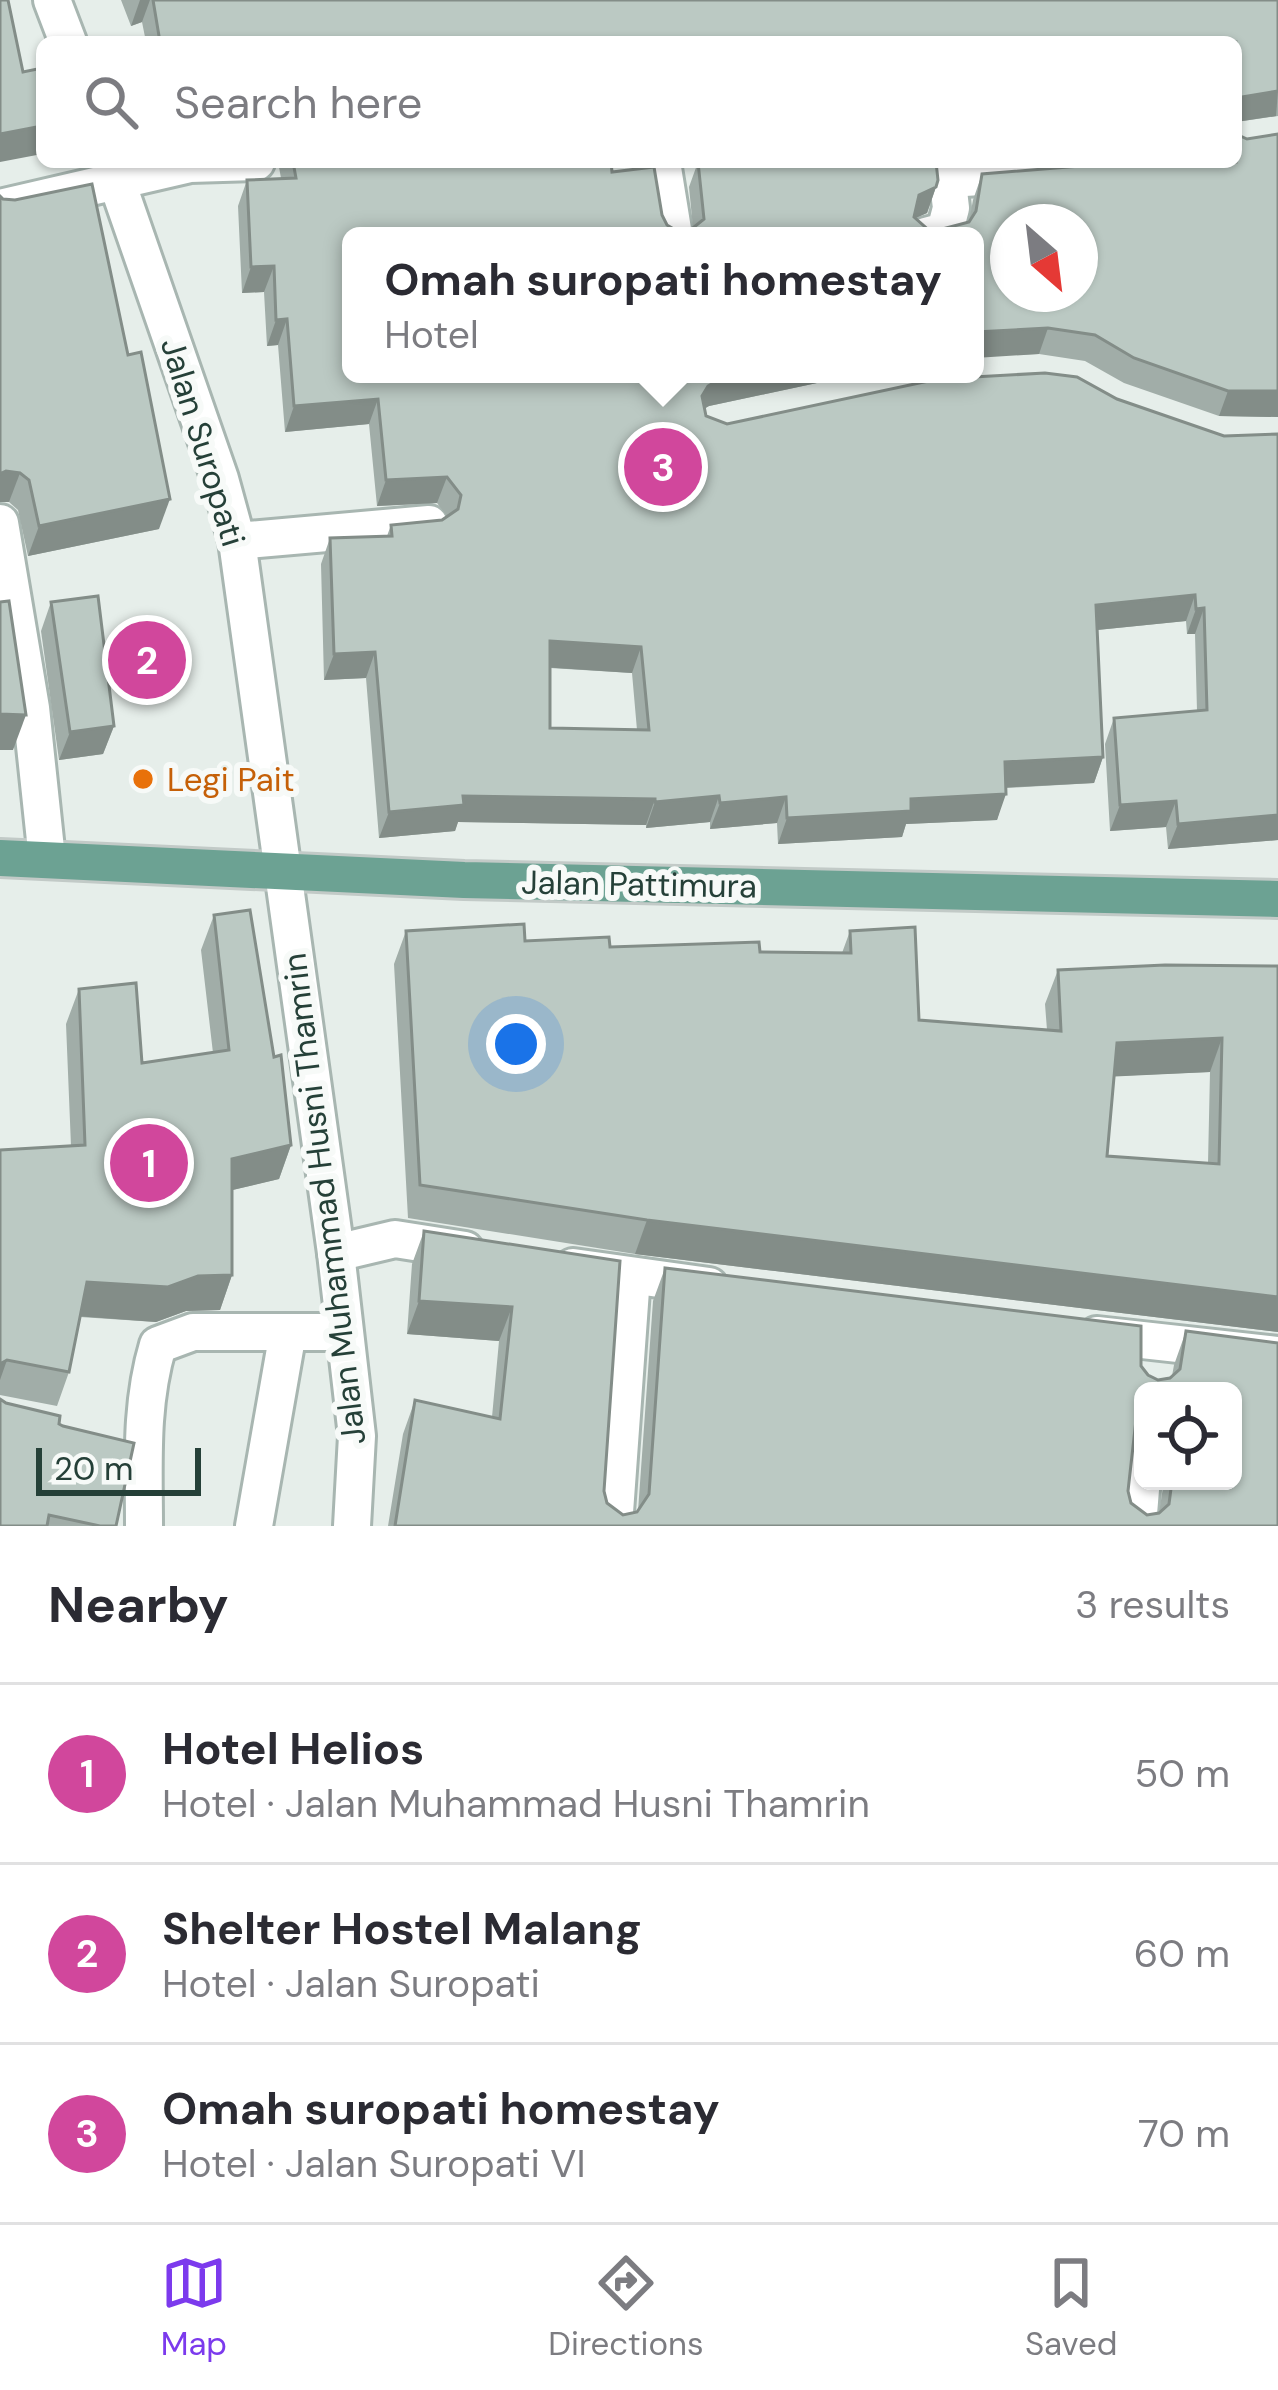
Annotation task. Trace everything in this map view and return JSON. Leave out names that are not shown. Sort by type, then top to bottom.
[{"type":"main road","name":"Jalan Pattimura","points":[[0,858],[464,880],[1278,898]]},
{"type":"street","points":[[52,0],[66,36]]},
{"type":"street","points":[[0,208],[113,171],[146,168]]},
{"type":"street","points":[[663,168],[673,227]]},
{"type":"street","name":"Jalan Suropati","points":[[113,171],[237,541],[284,872]]},
{"type":"street","points":[[946,227],[947,172],[1066,172]]},
{"type":"street","points":[[0,523],[31,708],[47,860]]},
{"type":"street","points":[[237,541],[430,524]]},
{"type":"street","name":"Jalan Muhammad Husni Thamrin","points":[[284,872],[357,1436],[352,1526]]},
{"type":"street","points":[[336,1253],[395,1239],[490,1254]]},
{"type":"street","points":[[537,1261],[750,1291]]},
{"type":"street","points":[[614,1526],[632,1276]]},
{"type":"street","points":[[1058,1330],[1152,1358],[1278,1355]]},
{"type":"street","points":[[144,1526],[142,1450],[148,1380],[158,1345],[193,1332],[344,1332]]},
{"type":"street","points":[[254,1526],[288,1333]]},
{"type":"street","points":[[102,1440],[142,1450]]},
{"type":"street","points":[[1138,1526],[1141,1490]]},
{"type":"building","points":[[0,0],[8,0],[23,72],[36,69],[36,127],[0,134]]},
{"type":"building","points":[[153,0],[1278,0],[1278,91],[1242,97],[1242,36],[159,36]]},
{"type":"building","points":[[1278,134],[1278,391],[1228,391],[1134,358],[1095,335],[1048,328],[984,332],[984,227],[950,227],[969,222],[976,211],[982,174],[1056,168],[1242,168],[1242,137]]},
{"type":"building","points":[[294,168],[612,168],[612,172],[654,168],[662,215],[670,227],[342,227],[342,383],[714,383],[702,396],[706,416],[727,424],[919,383],[984,383],[984,376],[1045,373],[1077,377],[1117,399],[1224,436],[1278,434],[1278,815],[1178,824],[1176,801],[1120,805],[1114,718],[1207,710],[1204,608],[1196,609],[1195,595],[1096,605],[1103,757],[1005,762],[1006,794],[911,799],[911,811],[787,818],[786,797],[720,803],[719,796],[655,802],[463,796],[464,805],[389,812],[375,652],[334,654],[330,538],[392,536],[391,525],[442,520],[458,509],[461,495],[447,477],[386,480],[378,399],[294,406],[287,319],[276,320],[274,266],[251,267],[247,180],[296,178]],"holes":[[[550,641],[641,647],[649,730],[550,728]]]},
{"type":"building","points":[[699,168],[937,168],[936,187],[919,195],[914,217],[925,227],[694,227],[704,219]]},
{"type":"building","points":[[92,184],[128,355],[141,352],[170,499],[39,526],[29,480],[20,473],[0,474],[0,196],[15,200]]},
{"type":"building","points":[[98,596],[114,726],[70,732],[51,602]]},
{"type":"building","points":[[9,601],[26,715],[0,714],[0,602]]},
{"type":"building","points":[[250,910],[274,1057],[281,1055],[291,1145],[232,1159],[232,1275],[198,1276],[168,1287],[87,1282],[69,1372],[7,1360],[0,1364],[0,1150],[85,1145],[79,989],[136,983],[142,1063],[229,1050],[214,915]]},
{"type":"building","points":[[524,924],[525,941],[609,937],[610,947],[759,942],[760,952],[851,953],[850,931],[915,927],[919,1020],[1061,1031],[1058,970],[1278,966],[1278,1297],[647,1220],[420,1185],[406,931]],"holes":[[[1222,1038],[1219,1164],[1107,1156],[1117,1043]]]},
{"type":"building","points":[[424,1231],[620,1261],[604,1491],[607,1503],[623,1515],[637,1512],[649,1494],[665,1268],[1141,1326],[1141,1366],[1158,1380],[1180,1369],[1186,1331],[1278,1343],[1278,1526],[395,1526],[415,1400],[500,1419],[512,1307],[419,1301]]},
{"type":"building","points":[[0,1399],[60,1416],[63,1426],[134,1443],[116,1526],[49,1515],[47,1526],[0,1526]]},
{"type":"place","name":"Omah suropati homestay","points":[[663,467]]},
{"type":"place","name":"Shelter Hostel Malang","points":[[147,660]]},
{"type":"place","name":"Legi Pait","points":[[143,779]]},
{"type":"place","name":"Hotel Helios","points":[[149,1163]]}]
